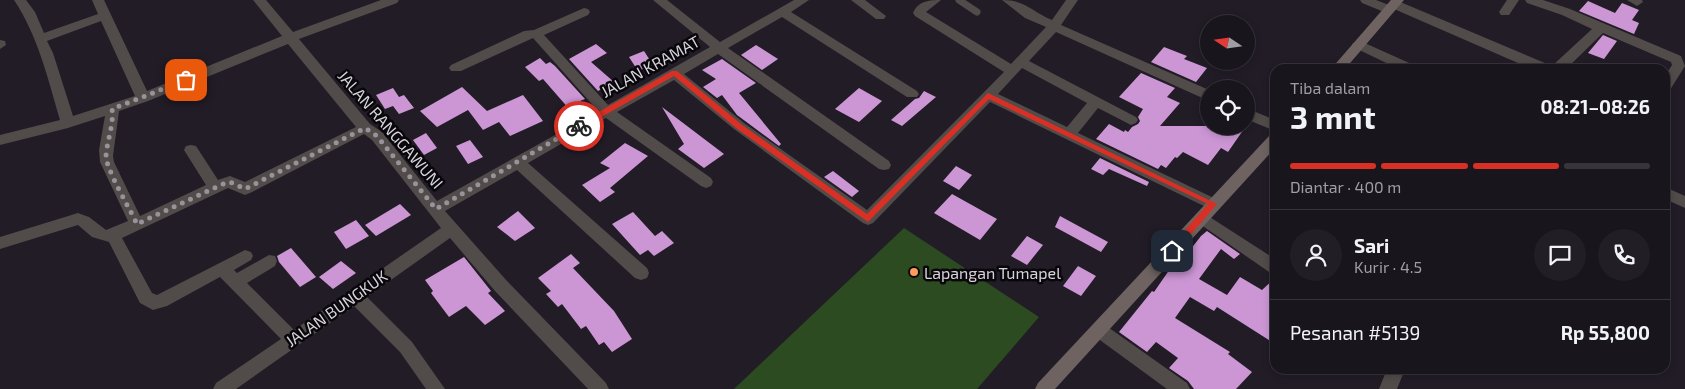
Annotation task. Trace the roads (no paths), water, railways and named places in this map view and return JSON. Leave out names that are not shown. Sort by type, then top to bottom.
[{"type":"street","points":[[20,0],[29,12],[47,52],[68,123]]},
{"type":"street","points":[[98,0],[143,98]]},
{"type":"street","name":"JALAN RANGGAWUNI","points":[[259,0],[365,128],[377,136],[451,229],[501,286],[600,389]]},
{"type":"street","points":[[0,140],[68,123],[143,98],[290,38],[393,0]]},
{"type":"street","points":[[659,0],[719,48],[884,165]]},
{"type":"street","name":"JALAN KRAMAT","points":[[436,209],[803,0]]},
{"type":"street","points":[[857,0],[880,16]]},
{"type":"street","points":[[1008,0],[1033,17],[1200,92]]},
{"type":"street","points":[[674,73],[738,126],[868,219],[988,95],[1012,66],[1054,26],[1072,0]]},
{"type":"street","points":[[1366,0],[1394,5],[1532,64]]},
{"type":"street","points":[[1505,12],[1513,0]]},
{"type":"street","points":[[1531,0],[1566,12],[1676,59],[1679,65],[1670,78]]},
{"type":"street","points":[[927,2],[920,10],[920,13],[983,52],[1096,101],[1131,120]]},
{"type":"street","points":[[1341,64],[1394,5]]},
{"type":"street","points":[[456,68],[528,34],[536,34],[584,12]]},
{"type":"street","points":[[782,12],[912,94]]},
{"type":"street","points":[[40,38],[106,15]]},
{"type":"street","points":[[1563,64],[1601,28]]},
{"type":"street","points":[[536,34],[606,111],[706,182]]},
{"type":"street","points":[[1358,44],[1400,64]]},
{"type":"street","points":[[988,95],[1213,204]]},
{"type":"street","points":[[1069,134],[1096,101]]},
{"type":"street","points":[[112,109],[113,117],[107,149],[107,163],[137,224]]},
{"type":"street","points":[[1255,117],[1270,124]]},
{"type":"street","points":[[0,243],[78,220],[85,221],[99,235],[104,237],[112,235],[230,182],[245,189],[365,128]]},
{"type":"street","points":[[1048,388],[1213,204],[1270,144]]},
{"type":"street","points":[[191,150],[216,187]]},
{"type":"street","points":[[518,162],[641,273]]},
{"type":"street","points":[[1670,195],[1685,202]]},
{"type":"street","points":[[1202,218],[1270,265]]},
{"type":"street","name":"JALAN BUNGKUK","points":[[224,388],[354,295],[451,229]]},
{"type":"street","points":[[112,235],[146,298],[153,303],[161,301],[245,256]]},
{"type":"street","points":[[236,282],[270,261]]},
{"type":"street","points":[[222,268],[292,339]]},
{"type":"street","points":[[354,295],[406,348],[436,389]]},
{"type":"street","points":[[1099,330],[1181,389]]},
{"type":"street","points":[[1388,389],[1394,374]]},
{"type":"lane","points":[[959,0],[977,12]]},
{"type":"place","name":"Lapangan Tumapel","points":[[914,272]]}]
